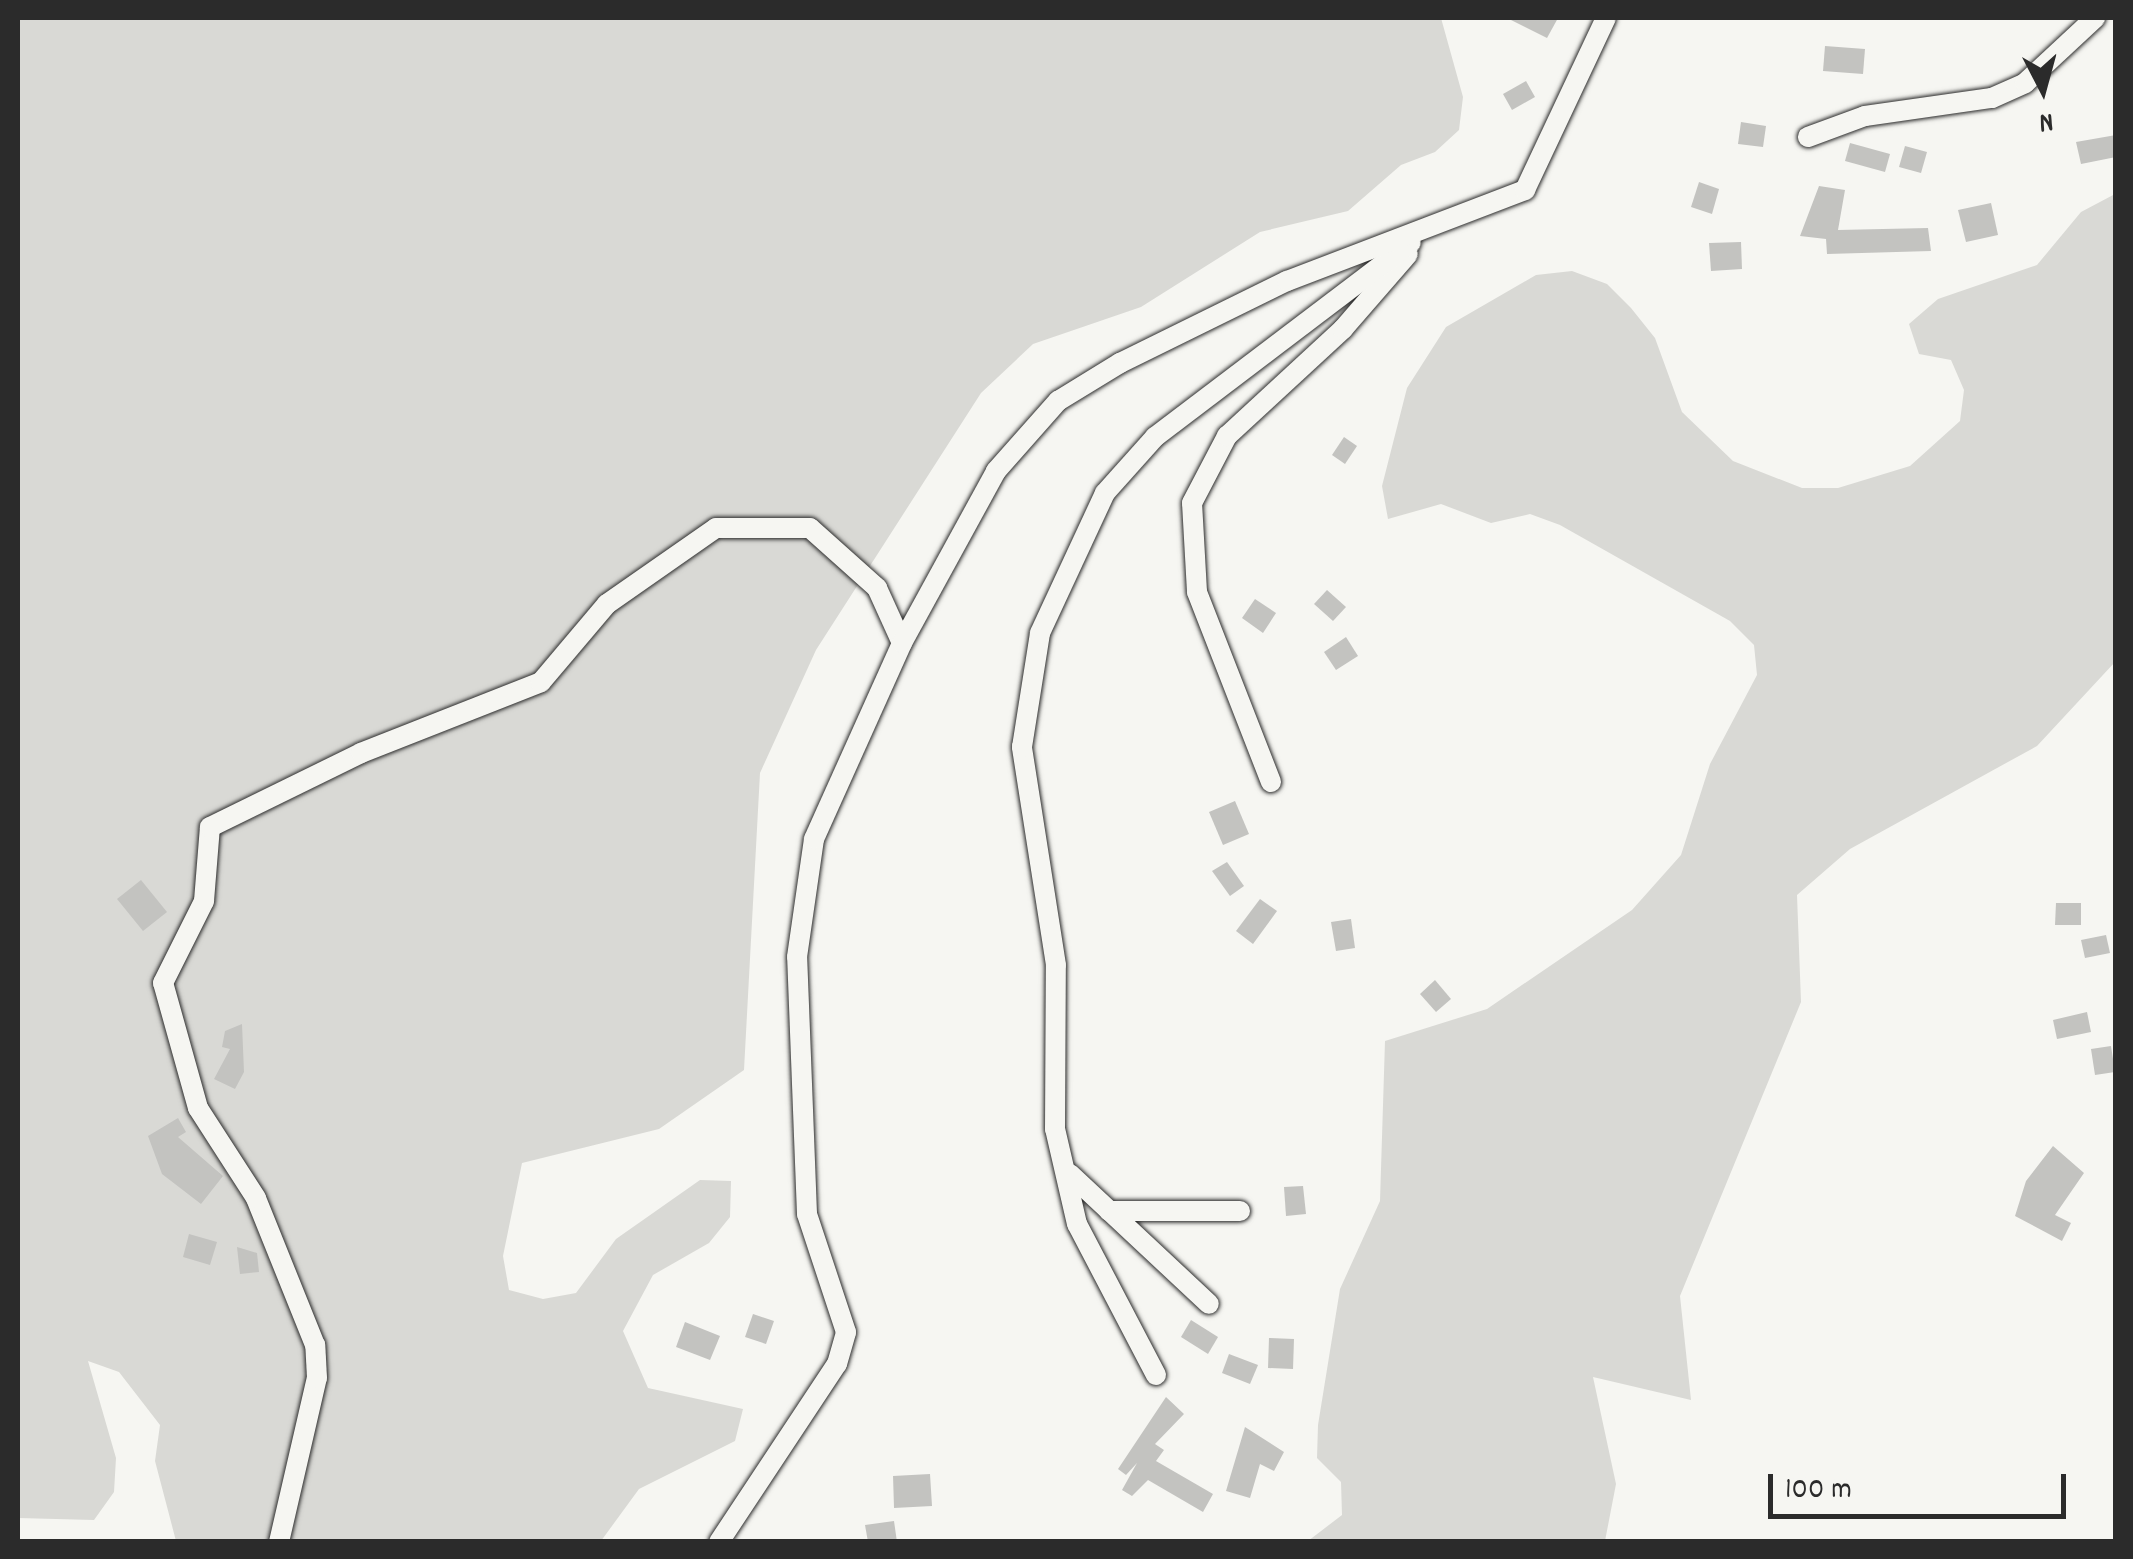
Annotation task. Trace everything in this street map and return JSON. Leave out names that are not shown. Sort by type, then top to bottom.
[{"type":"street","points":[[718,1542],[844,1348],[843,1313],[807,1214],[797,957],[820,817],[902,644],[996,470],[1058,402],[1287,282],[1421,236],[1525,190],[1606,18]]},
{"type":"street","points":[[1808,138],[1865,116],[1992,98],[2024,83],[2095,18]]},
{"type":"street","points":[[1271,782],[1196,592],[1200,474],[1227,436],[1380,292],[1421,236]]},
{"type":"street","points":[[1156,1375],[1077,1224],[1052,1107],[1056,965],[1022,748],[1040,633],[1068,556],[1104,493],[1155,437],[1421,236]]},
{"type":"street","points":[[279,1542],[317,1378],[315,1345],[256,1198],[198,1108],[163,983],[204,901],[210,827],[362,753],[541,682],[607,604],[716,528],[810,528],[876,588],[902,644]]},
{"type":"street","points":[[1069,1173],[1209,1304]]},
{"type":"street","points":[[1108,1212],[1240,1212]]},
{"type":"shaded area","points":[[18,18],[1441,18],[1463,97],[1459,130],[1435,152],[1401,165],[1348,211],[1260,232],[1141,307],[1033,344],[981,393],[816,650],[760,773],[744,1070],[659,1129],[522,1163],[503,1256],[509,1290],[543,1299],[576,1293],[616,1239],[700,1180],[731,1181],[730,1217],[709,1243],[653,1275],[623,1331],[648,1388],[743,1409],[735,1441],[639,1489],[601,1541],[176,1541],[155,1461],[160,1425],[119,1372],[88,1361],[116,1458],[114,1492],[94,1520],[18,1518]]},
{"type":"shaded area","points":[[2115,194],[2115,662],[2037,746],[1850,849],[1797,895],[1801,1002],[1680,1296],[1691,1400],[1593,1377],[1616,1484],[1605,1541],[1308,1541],[1342,1515],[1341,1482],[1317,1458],[1318,1425],[1340,1289],[1380,1201],[1385,1041],[1487,1009],[1632,910],[1681,855],[1710,764],[1757,675],[1754,645],[1730,621],[1560,525],[1530,514],[1491,523],[1441,504],[1388,519],[1382,486],[1407,388],[1446,327],[1536,275],[1572,271],[1607,284],[1631,308],[1655,338],[1682,412],[1733,461],[1802,488],[1838,488],[1910,466],[1960,421],[1964,390],[1951,360],[1919,354],[1909,324],[1938,299],[2037,265],[2081,212]]},
{"type":"building","points":[[1507,18],[1558,18],[1547,38]]},
{"type":"building","points":[[1825,46],[1865,49],[1863,74],[1823,71]]},
{"type":"building","points":[[1526,81],[1535,97],[1512,110],[1503,94]]},
{"type":"building","points":[[1741,122],[1766,126],[1763,147],[1738,144]]},
{"type":"building","points":[[2116,135],[2116,157],[2081,164],[2076,142]]},
{"type":"building","points":[[1850,143],[1890,154],[1885,172],[1845,161]]},
{"type":"building","points":[[1905,146],[1927,152],[1921,173],[1899,167]]},
{"type":"building","points":[[1699,182],[1719,189],[1712,214],[1691,207]]},
{"type":"building","points":[[1819,186],[1845,190],[1838,230],[1928,228],[1931,251],[1827,254],[1826,239],[1800,236]]},
{"type":"building","points":[[1991,203],[1998,235],[1966,242],[1958,210]]},
{"type":"building","points":[[1741,242],[1742,269],[1711,271],[1709,243]]},
{"type":"building","points":[[1344,437],[1357,446],[1345,464],[1332,455]]},
{"type":"building","points":[[1327,590],[1346,607],[1333,621],[1314,604]]},
{"type":"building","points":[[1255,599],[1276,613],[1263,633],[1242,618]]},
{"type":"building","points":[[1346,637],[1358,656],[1336,670],[1324,652]]},
{"type":"building","points":[[1235,801],[1249,834],[1223,845],[1209,812]]},
{"type":"building","points":[[1227,862],[1244,886],[1230,896],[1212,871]]},
{"type":"building","points":[[141,880],[167,912],[143,931],[117,899]]},
{"type":"building","points":[[1260,899],[1277,911],[1253,944],[1236,931]]},
{"type":"building","points":[[2056,903],[2081,903],[2081,925],[2055,925]]},
{"type":"building","points":[[1351,919],[1355,948],[1336,951],[1331,922]]},
{"type":"building","points":[[2106,935],[2110,953],[2085,958],[2081,940]]},
{"type":"building","points":[[1435,980],[1451,999],[1436,1012],[1420,994]]},
{"type":"building","points":[[2087,1012],[2091,1032],[2057,1039],[2053,1020]]},
{"type":"building","points":[[242,1024],[244,1072],[235,1089],[214,1079],[230,1049],[222,1047],[225,1031]]},
{"type":"building","points":[[2111,1046],[2115,1072],[2095,1075],[2091,1049]]},
{"type":"building","points":[[178,1118],[186,1132],[178,1137],[223,1176],[201,1204],[162,1174],[148,1136]]},
{"type":"building","points":[[2053,1146],[2084,1173],[2055,1215],[2071,1223],[2062,1241],[2015,1216],[2026,1181]]},
{"type":"building","points":[[1303,1186],[1306,1214],[1286,1216],[1284,1187]]},
{"type":"building","points":[[189,1234],[217,1242],[210,1265],[183,1257]]},
{"type":"building","points":[[237,1247],[257,1253],[259,1272],[240,1274]]},
{"type":"building","points":[[753,1314],[774,1321],[766,1344],[745,1337]]},
{"type":"building","points":[[1191,1320],[1218,1337],[1208,1354],[1181,1337]]},
{"type":"building","points":[[685,1322],[720,1336],[710,1360],[676,1347]]},
{"type":"building","points":[[1269,1338],[1294,1339],[1293,1369],[1268,1368]]},
{"type":"building","points":[[1229,1354],[1258,1365],[1250,1384],[1222,1373]]},
{"type":"building","points":[[1166,1397],[1184,1414],[1155,1444],[1164,1450],[1156,1461],[1213,1494],[1203,1512],[1148,1480],[1132,1496],[1122,1490],[1137,1463],[1126,1475],[1118,1469]]},
{"type":"building","points":[[1245,1427],[1284,1452],[1274,1471],[1260,1464],[1250,1498],[1226,1491]]},
{"type":"building","points":[[930,1474],[932,1506],[894,1508],[893,1476]]},
{"type":"building","points":[[894,1521],[897,1542],[868,1542],[865,1525]]}]
